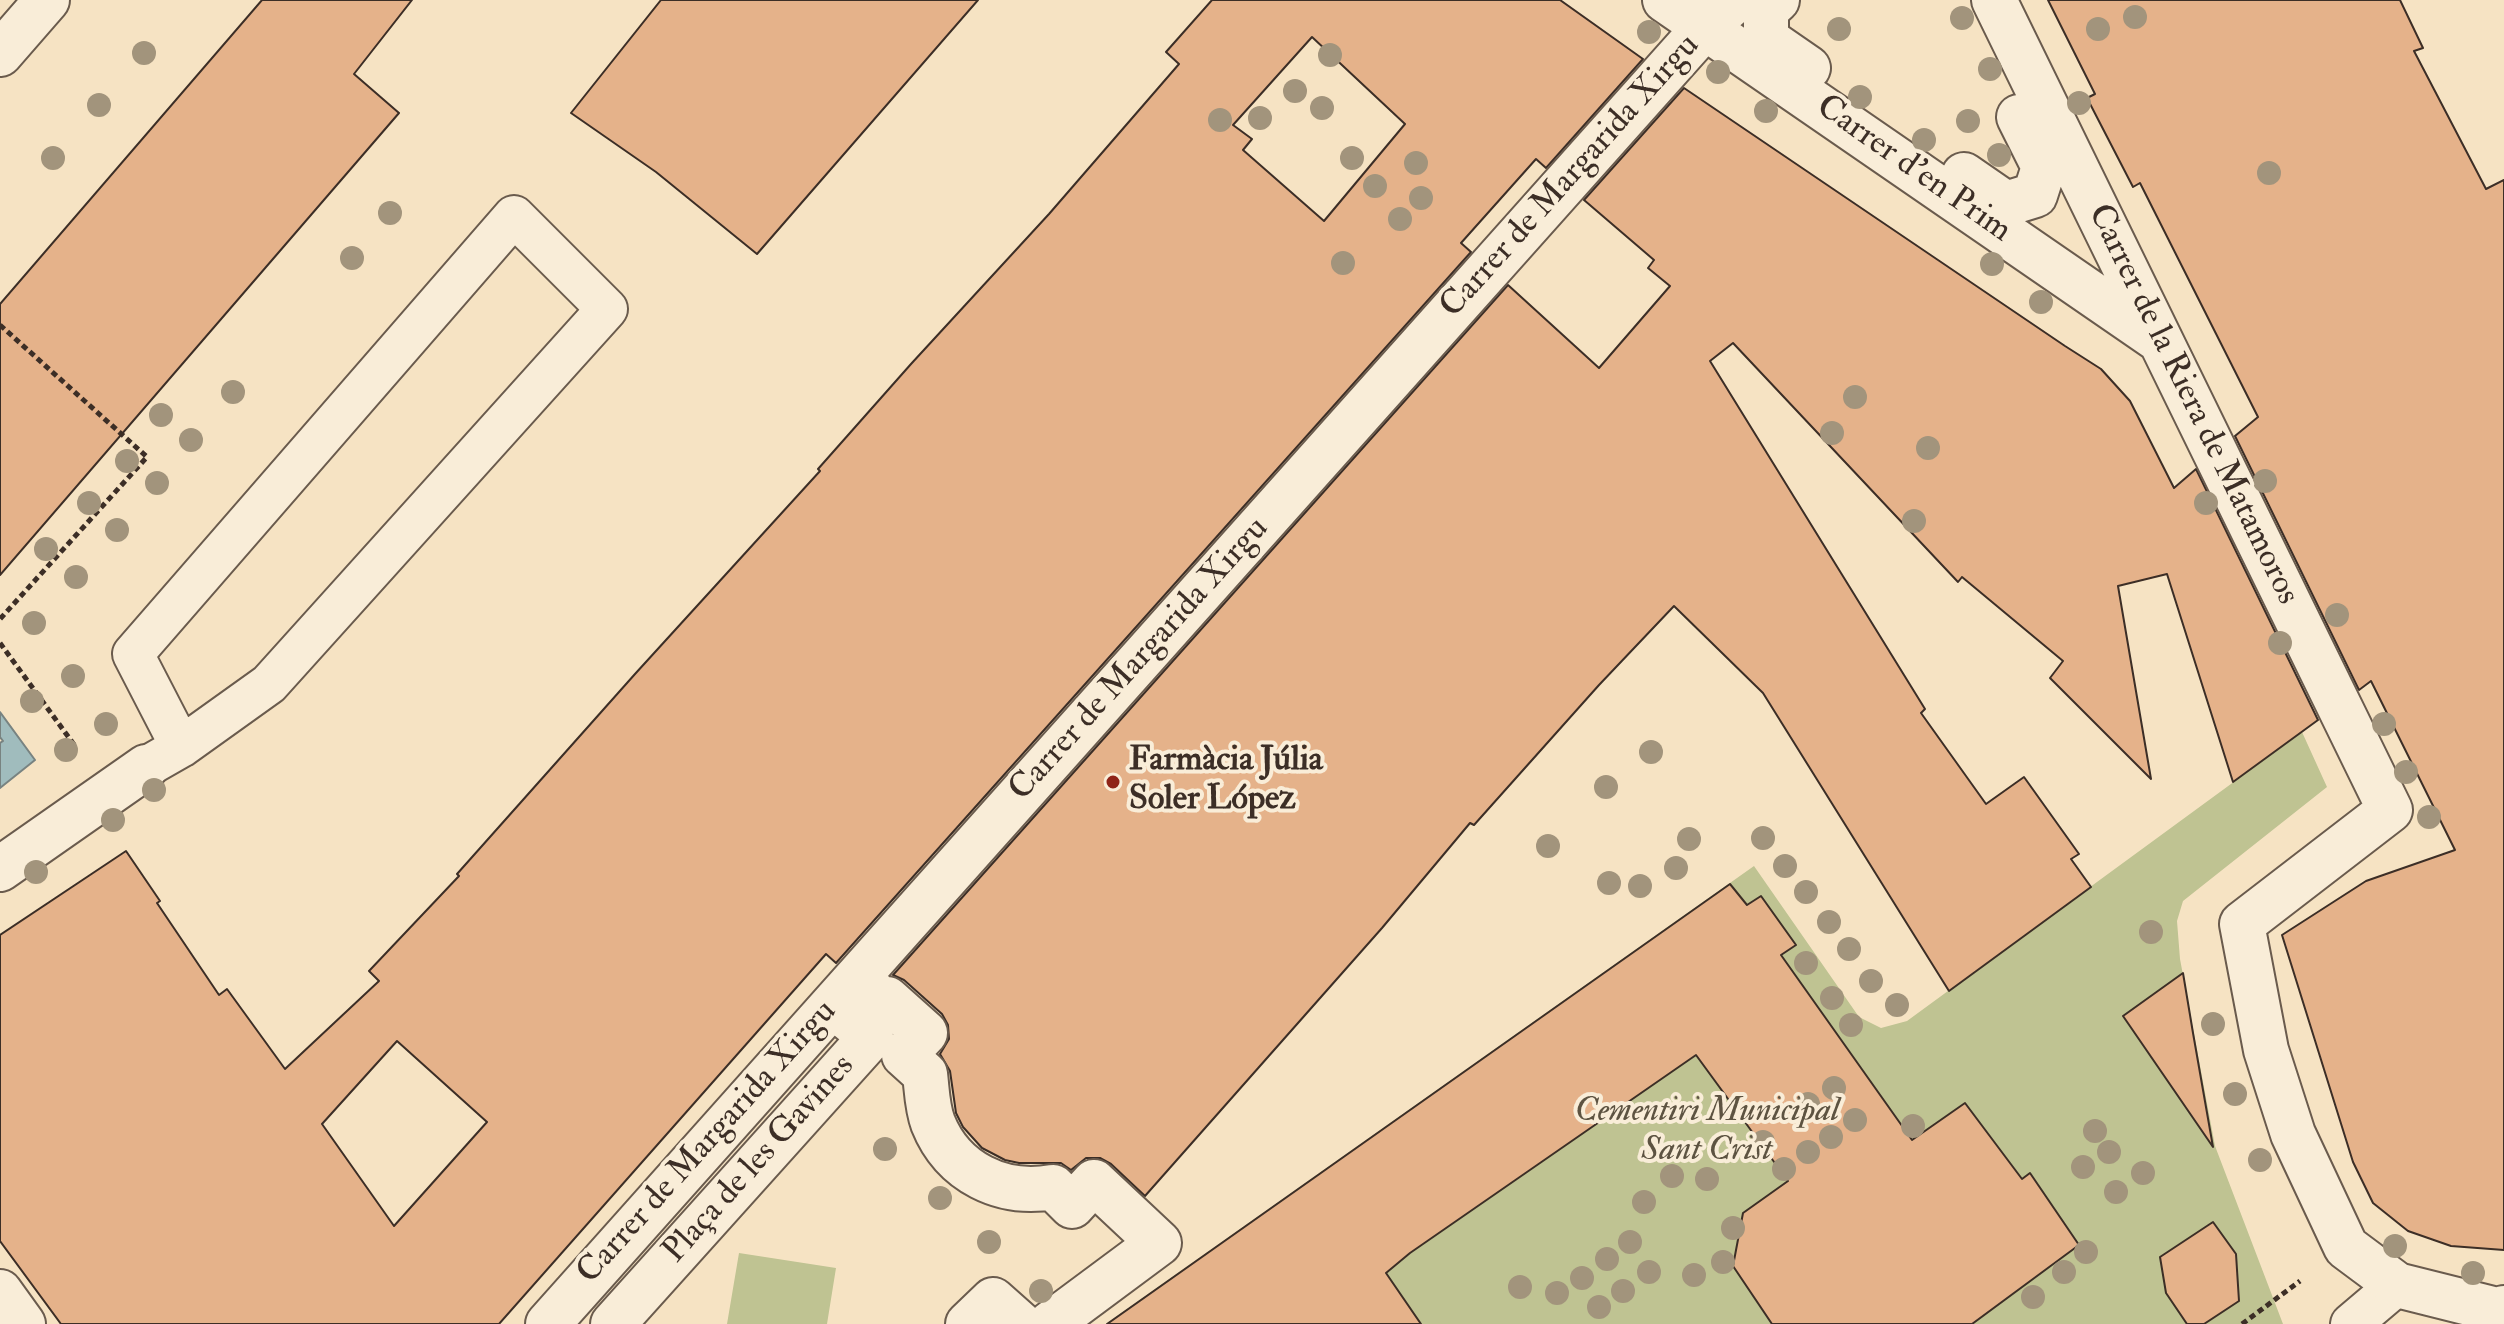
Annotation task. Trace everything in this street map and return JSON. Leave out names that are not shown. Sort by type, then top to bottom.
[{"type":"street","points":[[0,54],[47,0]]},
{"type":"street","name":"Carrer d'en Prim","points":[[1665,0],[1720,14],[2161,341]]},
{"type":"street","points":[[1777,0],[1766,10],[1766,39],[2006,204],[2035,195],[2044,167],[1962,0]]},
{"type":"street","name":"Carrer de la Riera de Matamoros","points":[[1994,0],[2390,810],[2242,924],[2266,1050],[2293,1134],[2346,1247]]},
{"type":"street","name":"Carrer de Margarida Xirgu","points":[[548,1324],[1720,14]]},
{"type":"street","points":[[0,869],[163,757]]},
{"type":"street","name":"Plaça de les Gavines","points":[[613,1324],[871,1037],[848,1018],[872,991],[883,1002],[887,999],[925,1033],[904,1055],[925,1074],[934,1126],[955,1157],[990,1182],[1030,1191],[1053,1187],[1072,1206],[1094,1182],[1159,1243],[1050,1324]]},
{"type":"street","points":[[2346,1247],[2397,1285],[2497,1310],[2504,1308]]},
{"type":"street","points":[[0,1292],[23,1324]]},
{"type":"street","points":[[968,1324],[993,1300],[1020,1324]]},
{"type":"lane","points":[[514,216],[607,309],[269,684],[163,757],[133,654],[514,216]]},
{"type":"lane","points":[[2351,1324],[2397,1285]]},
{"type":"path","points":[[0,325],[147,457],[0,619]]},
{"type":"path","points":[[0,643],[78,750]]},
{"type":"path","points":[[2242,1324],[2346,1247]]},
{"type":"green space","name":"Cementiri Municipal Sant Crist","points":[[2302,732],[2327,787],[2183,901],[2177,921],[2180,959],[2215,1146],[2283,1324],[1106,1324],[1754,866],[1859,1017],[1881,1028],[1907,1021]]},
{"type":"green space","points":[[739,1253],[836,1268],[827,1324],[727,1324]]},
{"type":"water","points":[[0,712],[35,760],[0,788],[0,743],[3,741],[0,737]]},
{"type":"building","points":[[262,0],[412,0],[354,74],[399,113],[0,575],[0,304]]},
{"type":"building","points":[[661,0],[978,0],[757,254],[656,172],[571,113]]},
{"type":"building","points":[[1212,0],[1560,0],[1643,59],[1546,168],[1536,159],[1461,243],[1471,252],[836,963],[826,954],[499,1324],[61,1324],[0,1241],[0,935],[126,851],[219,995],[227,989],[285,1069],[379,981],[369,971],[459,876],[457,874],[820,471],[818,469],[1049,214],[1179,64],[1166,52]],"holes":[[[1312,37],[1405,124],[1324,221],[1243,150],[1252,139],[1233,125]],[[397,1041],[487,1122],[394,1226],[322,1124]]]},
{"type":"building","points":[[2048,0],[2400,0],[2423,48],[2414,51],[2486,189],[2504,180],[2504,1250],[2451,1246],[2408,1231],[2373,1203],[2353,1162],[2282,935],[2366,881],[2455,850],[2371,681],[2359,690],[2235,436],[2258,417],[2140,183],[2133,187],[2087,98],[2095,94]]},
{"type":"building","points":[[1684,88],[2101,369],[2130,401],[2174,488],[2196,469],[2318,720],[2233,782],[2167,574],[2118,586],[2151,779],[2050,678],[2063,661],[1962,577],[1958,582],[1733,343],[1710,361],[1925,709],[1921,713],[1986,804],[2024,777],[2079,854],[2071,859],[2091,887],[1949,991],[1763,693],[1674,606],[1474,825],[1470,823],[1382,928],[1145,1196],[1111,1164],[1100,1158],[1086,1158],[1071,1170],[1061,1163],[1005,1160],[982,1148],[963,1127],[956,1113],[950,1071],[940,1054],[949,1039],[948,1025],[942,1014],[904,980],[893,975],[1508,285],[1599,368],[1670,286],[1648,268],[1654,260],[1584,200]]},
{"type":"building","points":[[1730,884],[1747,905],[1761,896],[1796,945],[1781,955],[1912,1140],[1965,1103],[2022,1179],[2030,1173],[2079,1245],[1972,1324],[1772,1324],[1733,1266],[1743,1213],[1788,1181],[1696,1055],[1410,1253],[1386,1273],[1421,1324],[1107,1324]]},
{"type":"building","points":[[2183,973],[2193,1033],[2213,1147],[2123,1016]]},
{"type":"building","points":[[2213,1222],[2236,1254],[2239,1301],[2204,1324],[2187,1324],[2166,1293],[2160,1257]]},
{"type":"place","name":"Farmàcia Júlia Soler López","points":[[1113,782]]}]
